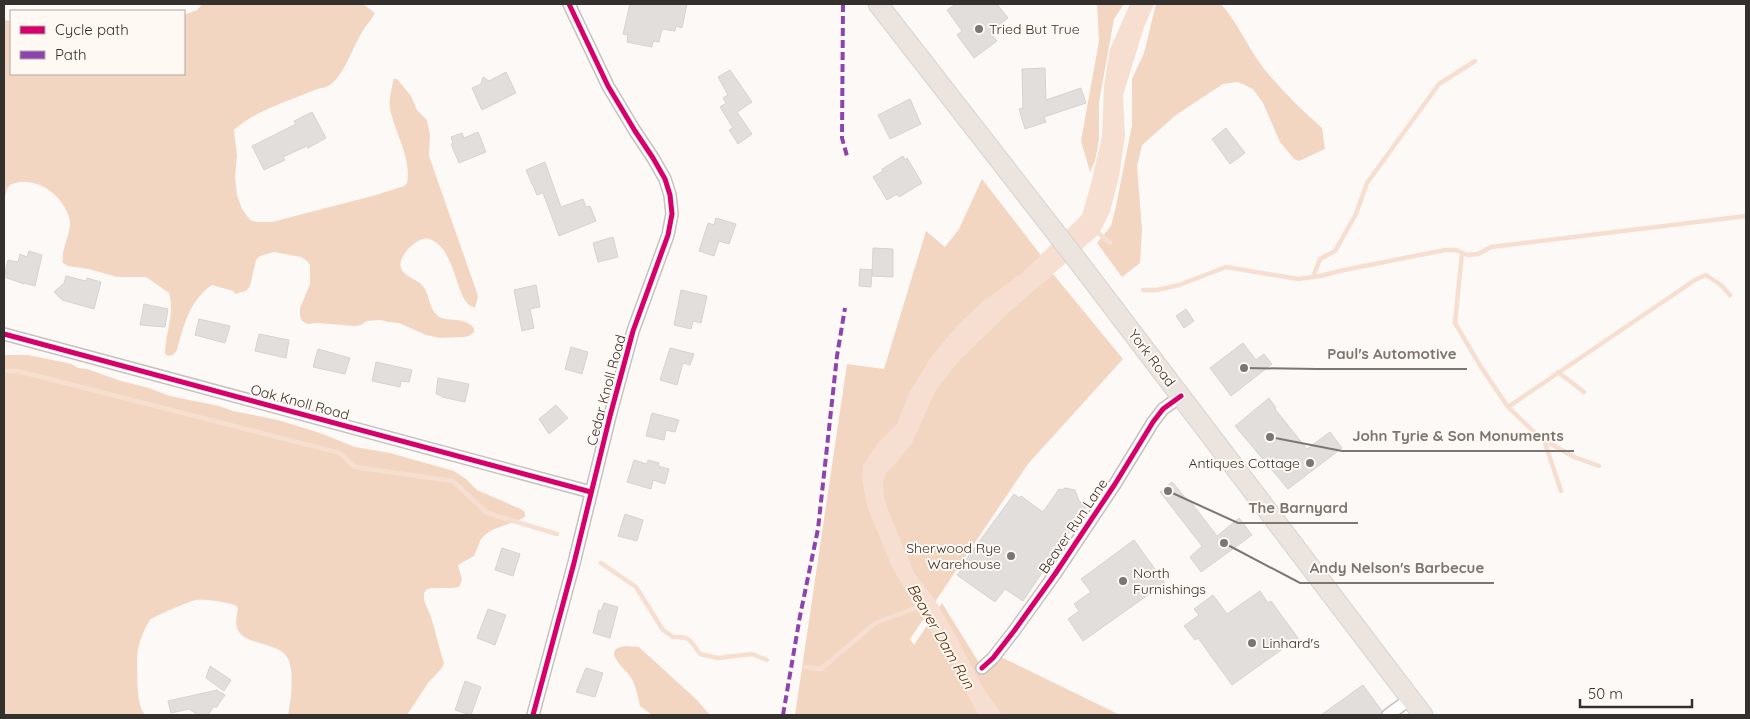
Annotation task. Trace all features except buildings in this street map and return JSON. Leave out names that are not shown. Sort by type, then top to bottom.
[{"type":"main road","name":"York Road","points":[[878,4],[1078,260],[1423,715]]},
{"type":"street","name":"Cedar Knoll Road","points":[[533,715],[633,331],[668,235],[672,214],[670,195],[665,180],[654,158],[608,86],[569,4]]},
{"type":"street","name":"Oak Knoll Road","points":[[4,334],[590,492]]},
{"type":"street","name":"Beaver Run Lane","points":[[982,668],[1009,638],[1055,574],[1115,484],[1152,422],[1163,409],[1181,396]]},
{"type":"street","points":[[1388,715],[1410,699]]},
{"type":"shaded area","points":[[202,4],[363,4],[375,13],[360,36],[341,73],[330,85],[261,112],[234,130],[237,155],[235,177],[237,195],[242,209],[250,220],[272,222],[404,186],[407,183],[407,164],[390,105],[393,81],[397,79],[411,96],[417,110],[427,120],[430,135],[429,156],[476,290],[478,297],[475,308],[464,299],[448,257],[440,246],[430,239],[419,240],[406,251],[401,261],[402,270],[423,286],[438,316],[467,323],[474,328],[474,332],[469,336],[440,338],[426,335],[399,323],[381,320],[367,321],[361,325],[354,326],[307,324],[302,321],[300,308],[310,284],[310,265],[301,257],[274,252],[260,256],[256,260],[250,286],[246,291],[235,294],[233,291],[212,285],[204,291],[188,314],[177,350],[173,355],[168,356],[165,354],[165,346],[171,309],[169,293],[146,277],[117,277],[89,269],[68,266],[63,263],[70,220],[65,207],[55,195],[42,186],[28,182],[11,184],[5,195],[4,204],[4,20],[10,21],[10,75],[185,75],[185,15],[197,10]]},
{"type":"shaded area","points":[[1097,4],[1124,4],[1114,19],[1099,102],[1099,140],[1095,161],[1090,172],[1081,141],[1099,41]]},
{"type":"shaded area","points":[[1156,4],[1221,4],[1269,74],[1290,98],[1322,128],[1325,149],[1299,161],[1294,159],[1280,142],[1263,103],[1253,89],[1238,82],[1223,84],[1176,115],[1142,145],[1137,166],[1142,230],[1140,263],[1122,277],[1097,243],[1111,226],[1116,206],[1132,125],[1132,79],[1144,53]]},
{"type":"shaded area","points":[[982,179],[1043,258],[1041,284],[1053,274],[1123,359],[1028,464],[910,639],[914,645],[942,603],[981,666],[990,654],[1001,657],[1120,715],[795,715],[847,364],[884,369],[926,231],[945,247],[959,229]]},
{"type":"shaded area","points":[[4,355],[28,355],[72,364],[78,368],[87,369],[170,396],[278,420],[320,433],[355,447],[390,453],[454,471],[477,490],[523,510],[525,517],[492,530],[481,539],[474,556],[458,565],[462,580],[459,587],[430,588],[425,592],[424,601],[431,617],[444,663],[407,715],[288,715],[292,677],[287,657],[275,648],[253,641],[240,634],[236,626],[238,608],[235,605],[216,601],[196,600],[158,615],[150,620],[145,628],[137,657],[137,679],[138,695],[145,715],[4,715]]},
{"type":"shaded area","points":[[626,646],[639,647],[697,700],[710,715],[652,715],[640,706],[632,679],[614,655],[614,651],[618,648]]},
{"type":"water","name":"Beaver Dam Run","points":[[1130,4],[1154,4],[1144,27],[1123,95],[1125,136],[1119,176],[1110,212],[1099,234],[1007,314],[958,362],[936,390],[912,443],[886,473],[883,482],[884,498],[914,573],[935,600],[981,685],[1002,715],[978,715],[949,658],[919,613],[892,567],[867,506],[862,480],[863,465],[877,444],[897,424],[909,393],[931,357],[957,326],[982,302],[1023,272],[1082,215],[1102,136],[1104,86],[1110,49]]},
{"type":"waterway","points":[[1313,277],[1320,259],[1335,251],[1356,214],[1367,183],[1439,84],[1475,61]]},
{"type":"waterway","points":[[1143,290],[1157,290],[1179,285],[1226,267],[1298,279],[1445,250],[1456,250],[1467,255],[1478,254],[1491,247],[1746,216]]},
{"type":"waterway","points":[[1096,231],[1110,243]]},
{"type":"waterway","points":[[1462,253],[1455,323],[1481,367],[1508,407],[1533,431],[1544,440],[1574,457],[1599,466]]},
{"type":"waterway","points":[[1508,407],[1695,280],[1706,275],[1721,285],[1730,295]]},
{"type":"waterway","points":[[4,371],[18,371],[340,453],[355,467],[453,481],[487,513],[557,534]]},
{"type":"waterway","points":[[1558,372],[1584,392]]},
{"type":"waterway","points":[[1544,440],[1561,491]]},
{"type":"waterway","points":[[601,563],[636,587],[663,630],[673,637],[686,638],[700,654],[718,658],[752,654],[767,660]]},
{"type":"waterway","points":[[805,667],[821,669],[875,623],[921,606]]},
{"type":"marked path","points":[[843,4],[842,138],[847,156]]},
{"type":"marked path","points":[[783,715],[800,616],[818,529],[837,356],[845,308]]},
{"type":"cycle path","points":[[533,715],[633,331],[668,235],[672,214],[670,195],[665,179],[608,86],[569,4]]},
{"type":"cycle path","points":[[4,334],[591,492]]},
{"type":"cycle path","points":[[982,668],[993,658],[1014,631],[1055,574],[1115,484],[1153,422],[1163,409],[1181,396]]},
{"type":"place","name":"Tried But True","points":[[979,29]]},
{"type":"place","name":"Paul's Automotive","points":[[1244,368]]},
{"type":"place","name":"John Tyrie & Son Monuments","points":[[1270,437]]},
{"type":"place","name":"Antiques Cottage","points":[[1310,463]]},
{"type":"place","name":"The Barnyard","points":[[1168,491]]},
{"type":"place","name":"Andy Nelson's Barbecue","points":[[1224,543]]},
{"type":"place","name":"Sherwood Rye Warehouse","points":[[1011,556]]},
{"type":"place","name":"North Furnishings","points":[[1123,581]]},
{"type":"place","name":"Linhard's","points":[[1252,643]]}]
